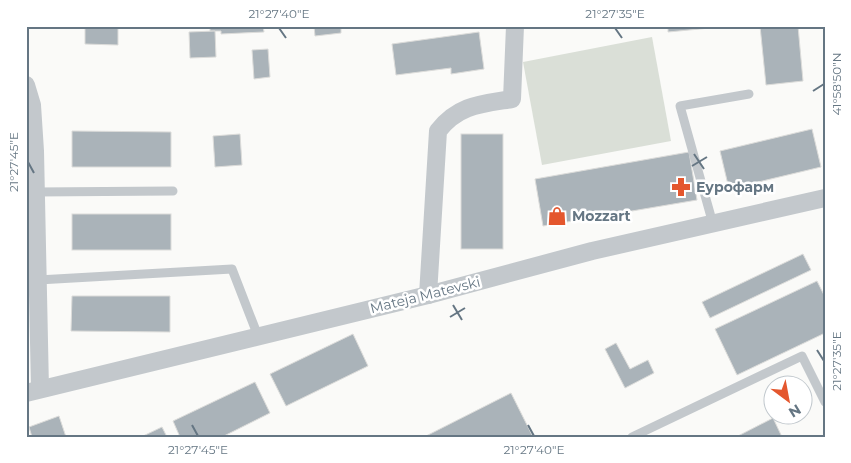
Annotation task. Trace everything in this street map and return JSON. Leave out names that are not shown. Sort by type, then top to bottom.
[{"type":"street","points":[[428,295],[438,131],[448,118],[470,106],[512,99],[515,26]]},
{"type":"street","points":[[26,85],[32,105],[36,192],[38,280],[33,391]]},
{"type":"street","name":"Mateja Matevski","points":[[33,391],[428,295],[592,252],[825,198]]},
{"type":"lane","points":[[713,224],[680,106],[749,94]]},
{"type":"lane","points":[[36,192],[173,191]]},
{"type":"lane","points":[[38,280],[232,268],[258,336]]},
{"type":"lane","points":[[632,437],[802,356],[825,402]]},
{"type":"shaded area","points":[[652,37],[671,141],[542,165],[523,62]]},
{"type":"building","points":[[85,26],[118,26],[118,45],[85,44]]},
{"type":"building","points":[[210,26],[263,26],[264,32],[221,34],[221,31],[210,31]]},
{"type":"building","points":[[314,26],[341,26],[341,33],[315,36]]},
{"type":"building","points":[[668,26],[731,26],[668,32]]},
{"type":"building","points":[[760,26],[798,26],[803,81],[766,85]]},
{"type":"building","points":[[215,31],[216,57],[190,58],[189,32]]},
{"type":"building","points":[[479,32],[484,69],[451,74],[451,68],[396,75],[392,44]]},
{"type":"building","points":[[268,49],[270,77],[254,79],[252,50]]},
{"type":"building","points":[[812,129],[821,167],[729,189],[720,151]]},
{"type":"building","points":[[72,131],[171,132],[171,167],[72,167]]},
{"type":"building","points":[[240,134],[242,165],[215,167],[213,136]]},
{"type":"building","points":[[461,134],[503,134],[503,249],[461,249]]},
{"type":"building","points":[[689,152],[697,200],[543,226],[535,179]]},
{"type":"building","points":[[72,214],[171,214],[171,250],[72,250]]},
{"type":"building","points":[[803,254],[811,270],[710,318],[702,302]]},
{"type":"building","points":[[817,281],[825,297],[825,333],[737,375],[715,329]]},
{"type":"building","points":[[72,296],[170,296],[170,332],[71,331]]},
{"type":"building","points":[[353,334],[368,366],[286,406],[270,374]]},
{"type":"building","points":[[616,343],[630,369],[648,360],[654,373],[625,388],[605,349]]},
{"type":"building","points":[[255,382],[270,413],[222,437],[180,437],[173,421]]},
{"type":"building","points":[[511,393],[533,437],[424,437]]},
{"type":"building","points":[[59,416],[66,437],[32,437],[29,427]]},
{"type":"building","points":[[764,423],[764,426],[777,426],[782,437],[736,437]]},
{"type":"building","points":[[162,427],[167,437],[141,437]]},
{"type":"place","name":"Еурофарм","points":[[681,187]]},
{"type":"place","name":"Mozzart","points":[[557,216]]}]
